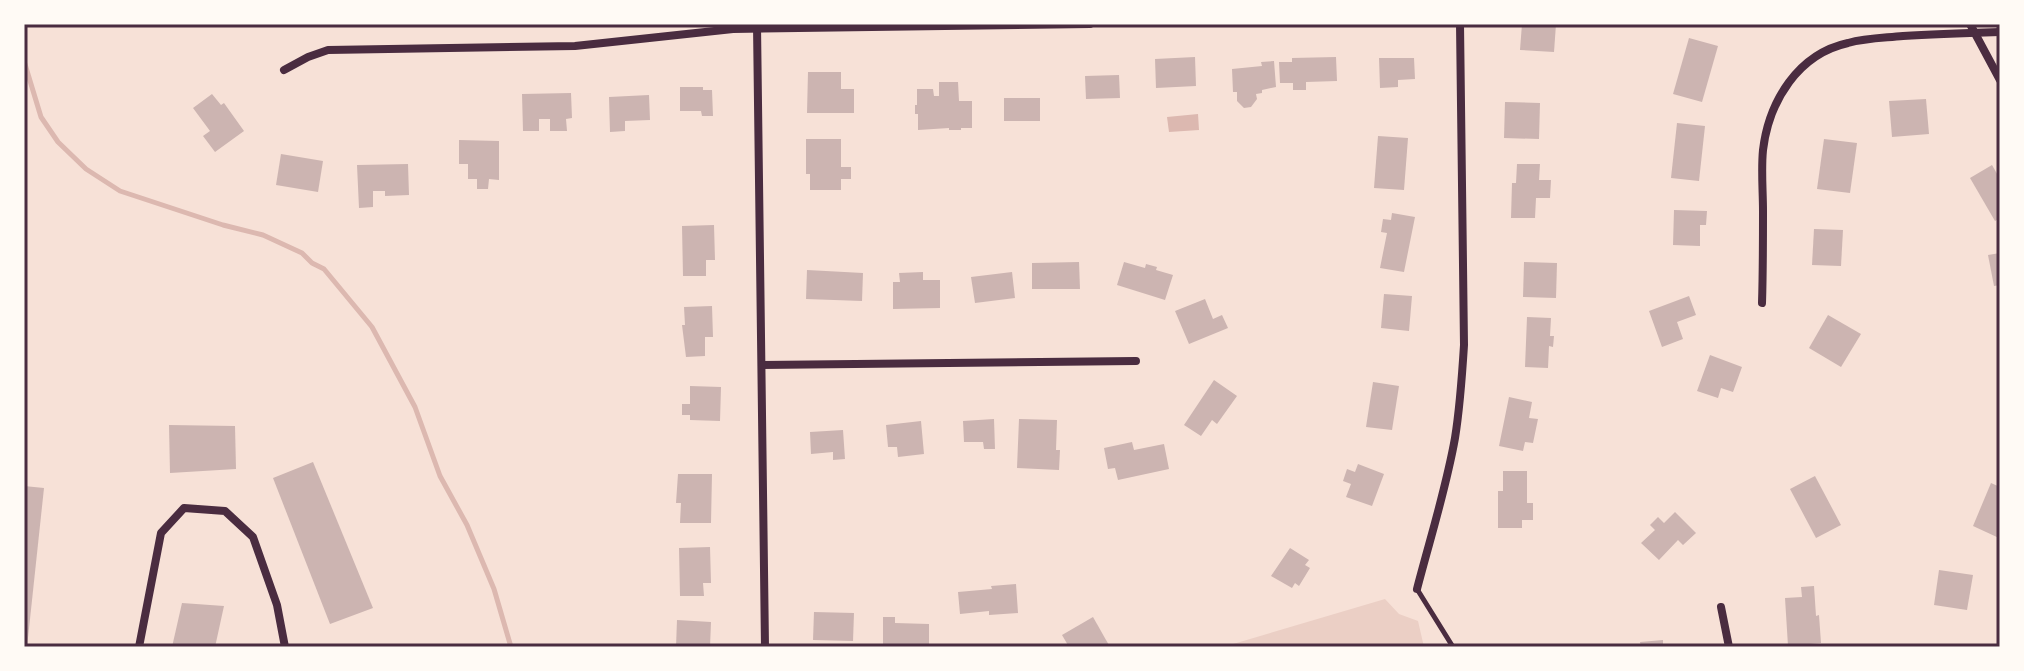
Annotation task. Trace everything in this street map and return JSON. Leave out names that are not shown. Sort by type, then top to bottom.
[{"type":"street","points":[[284,70],[328,50],[575,46],[757,26],[1090,24]]},
{"type":"street","points":[[1417,589],[1447,477],[1461,392],[1464,345],[1460,24]]},
{"type":"street","points":[[757,26],[765,647]]},
{"type":"street","points":[[1972,28],[2000,80]]},
{"type":"street","points":[[1762,303],[1763,151],[1775,105],[1811,58],[1845,43],[1972,28],[2000,32]]},
{"type":"street","points":[[762,365],[1136,361]]},
{"type":"street","points":[[139,647],[161,533],[184,508],[225,511],[253,537],[277,605],[285,647]]},
{"type":"street","points":[[1721,607],[1729,647]]},
{"type":"lane","points":[[1417,589],[1453,647]]},
{"type":"shaded area","points":[[1198,114],[1199,130],[1169,132],[1167,117]]},
{"type":"shaded area","points":[[1385,599],[1399,614],[1418,621],[1424,647],[1223,647]]},
{"type":"building","points":[[1522,24],[1556,24],[1554,52],[1520,50]]},
{"type":"building","points":[[1689,38],[1718,46],[1702,102],[1673,94]]},
{"type":"building","points":[[1195,57],[1196,86],[1156,88],[1155,59]]},
{"type":"building","points":[[1336,57],[1337,81],[1306,82],[1306,90],[1293,90],[1293,83],[1280,83],[1279,62],[1292,62],[1292,58]]},
{"type":"building","points":[[1379,58],[1414,58],[1415,79],[1398,80],[1398,87],[1380,88]]},
{"type":"building","points":[[1274,61],[1276,87],[1262,90],[1262,93],[1256,94],[1257,99],[1251,107],[1244,108],[1237,101],[1237,92],[1233,92],[1232,69],[1262,66],[1261,62]]},
{"type":"building","points":[[808,72],[841,72],[841,89],[854,89],[854,113],[807,113]]},
{"type":"building","points":[[1119,75],[1120,98],[1086,99],[1085,76]]},
{"type":"building","points":[[939,82],[958,82],[959,101],[972,101],[972,128],[918,130],[918,114],[915,114],[917,89],[933,89],[934,96],[939,96]]},
{"type":"building","points":[[680,87],[712,90],[713,116],[702,116],[701,111],[680,111]]},
{"type":"building","points":[[571,93],[572,118],[566,119],[567,131],[550,131],[550,119],[539,119],[539,131],[523,131],[522,94]]},
{"type":"building","points":[[212,94],[221,105],[224,103],[244,131],[215,152],[203,136],[210,131],[193,108]]},
{"type":"building","points":[[649,95],[650,120],[625,121],[625,131],[610,132],[609,97]]},
{"type":"building","points":[[1004,98],[1040,98],[1040,121],[1004,121]]},
{"type":"building","points":[[1926,99],[1929,134],[1892,137],[1889,101]]},
{"type":"building","points":[[1505,102],[1540,103],[1539,139],[1504,138]]},
{"type":"building","points":[[1677,123],[1705,126],[1699,181],[1671,178]]},
{"type":"building","points":[[1378,136],[1408,138],[1404,190],[1374,188]]},
{"type":"building","points":[[806,139],[841,139],[841,167],[851,167],[851,179],[841,179],[841,190],[810,190],[810,174],[806,174]]},
{"type":"building","points":[[1824,139],[1857,143],[1850,193],[1817,189]]},
{"type":"building","points":[[459,140],[499,141],[499,180],[489,179],[488,189],[477,189],[477,179],[468,179],[468,164],[459,164]]},
{"type":"building","points":[[281,154],[323,161],[318,192],[276,185]]},
{"type":"building","points":[[408,164],[409,195],[385,196],[385,191],[373,191],[373,207],[359,208],[357,165]]},
{"type":"building","points":[[1517,164],[1540,164],[1539,180],[1551,180],[1550,198],[1536,198],[1535,218],[1511,218],[1512,183],[1516,183]]},
{"type":"building","points":[[1992,165],[2000,179],[2000,218],[1995,221],[1970,178]]},
{"type":"building","points":[[1674,210],[1707,211],[1706,225],[1700,225],[1700,246],[1673,245]]},
{"type":"building","points":[[1392,213],[1415,217],[1404,272],[1380,268],[1387,233],[1381,232],[1383,219],[1391,220]]},
{"type":"building","points":[[714,225],[715,260],[706,260],[706,276],[683,276],[682,226]]},
{"type":"building","points":[[1814,229],[1843,230],[1841,266],[1812,265]]},
{"type":"building","points":[[2000,253],[2000,285],[1994,286],[1988,255]]},
{"type":"building","points":[[1079,262],[1080,289],[1032,289],[1032,263]]},
{"type":"building","points":[[1124,262],[1145,268],[1146,264],[1173,275],[1165,300],[1117,285]]},
{"type":"building","points":[[1524,262],[1557,263],[1556,298],[1523,297]]},
{"type":"building","points":[[807,270],[863,273],[862,301],[806,299]]},
{"type":"building","points":[[923,272],[923,280],[940,280],[940,308],[893,309],[893,282],[900,282],[899,273]]},
{"type":"building","points":[[1012,272],[1015,298],[975,303],[971,277]]},
{"type":"building","points":[[1384,294],[1412,296],[1409,331],[1381,328]]},
{"type":"building","points":[[1689,296],[1696,315],[1677,322],[1683,339],[1662,347],[1649,311]]},
{"type":"building","points":[[1205,299],[1213,319],[1222,315],[1228,328],[1189,344],[1175,311]]},
{"type":"building","points":[[712,306],[713,337],[705,337],[705,356],[686,357],[682,325],[685,325],[684,307]]},
{"type":"building","points":[[1828,315],[1861,334],[1841,367],[1809,348]]},
{"type":"building","points":[[1527,317],[1551,318],[1550,336],[1554,336],[1553,347],[1549,346],[1548,368],[1525,367]]},
{"type":"building","points":[[1710,355],[1742,367],[1733,392],[1721,388],[1718,398],[1697,391]]},
{"type":"building","points":[[1214,380],[1237,396],[1217,424],[1212,420],[1201,436],[1184,425]]},
{"type":"building","points":[[1373,382],[1399,386],[1392,430],[1366,427]]},
{"type":"building","points":[[690,386],[721,387],[720,421],[690,420],[690,415],[682,415],[682,404],[690,404]]},
{"type":"building","points":[[1509,397],[1532,402],[1529,418],[1538,419],[1533,443],[1525,442],[1523,451],[1499,446]]},
{"type":"building","points":[[994,419],[995,449],[984,449],[983,442],[964,442],[963,421]]},
{"type":"building","points":[[1019,419],[1057,420],[1059,470],[1017,468]]},
{"type":"building","points":[[921,421],[924,454],[898,457],[897,447],[888,447],[886,425]]},
{"type":"building","points":[[169,425],[235,426],[236,469],[170,473]]},
{"type":"building","points":[[843,430],[845,459],[833,460],[833,452],[811,454],[810,432]]},
{"type":"building","points":[[1132,442],[1134,450],[1164,444],[1169,469],[1118,480],[1115,468],[1108,469],[1104,448]]},
{"type":"building","points":[[313,462],[373,608],[330,624],[273,478]]},
{"type":"building","points":[[1358,464],[1384,474],[1372,506],[1346,497],[1351,484],[1343,481],[1347,469],[1355,472]]},
{"type":"building","points":[[1503,471],[1527,471],[1527,503],[1533,503],[1533,520],[1522,520],[1522,528],[1498,528],[1498,491],[1503,491]]},
{"type":"building","points":[[678,474],[712,474],[711,523],[680,523],[681,503],[676,503]]},
{"type":"building","points":[[1815,476],[1841,525],[1816,538],[1790,489]]},
{"type":"building","points":[[1991,483],[2000,487],[1999,538],[1973,526]]},
{"type":"building","points":[[24,486],[44,488],[27,647],[24,647]]},
{"type":"building","points":[[1675,512],[1696,533],[1683,545],[1678,540],[1659,560],[1641,543],[1655,530],[1650,525],[1658,517],[1664,523]]},
{"type":"building","points":[[710,547],[711,583],[703,583],[704,596],[680,596],[679,548]]},
{"type":"building","points":[[1290,548],[1309,560],[1305,565],[1310,568],[1299,586],[1295,583],[1292,588],[1271,576]]},
{"type":"building","points":[[1939,570],[1973,575],[1967,610],[1934,605]]},
{"type":"building","points":[[1016,584],[1018,613],[989,615],[989,611],[960,614],[958,592]]},
{"type":"building","points":[[1814,586],[1821,643],[1788,646],[1785,598],[1802,597],[1801,587]]},
{"type":"building","points":[[182,603],[224,606],[215,647],[172,647]]},
{"type":"building","points":[[814,612],[854,613],[853,641],[813,640]]},
{"type":"building","points":[[883,617],[895,617],[895,623],[929,624],[929,647],[883,646]]},
{"type":"building","points":[[1093,617],[1110,647],[1069,647],[1062,635]]},
{"type":"building","points":[[677,620],[711,622],[710,647],[676,647]]},
{"type":"building","points":[[1663,640],[1663,647],[1641,647],[1640,642]]},
{"type":"waterway","points":[[24,61],[41,117],[58,142],[86,169],[120,191],[263,235],[302,253],[324,269],[372,327],[415,407],[440,476],[467,525],[494,589],[511,647]]}]
